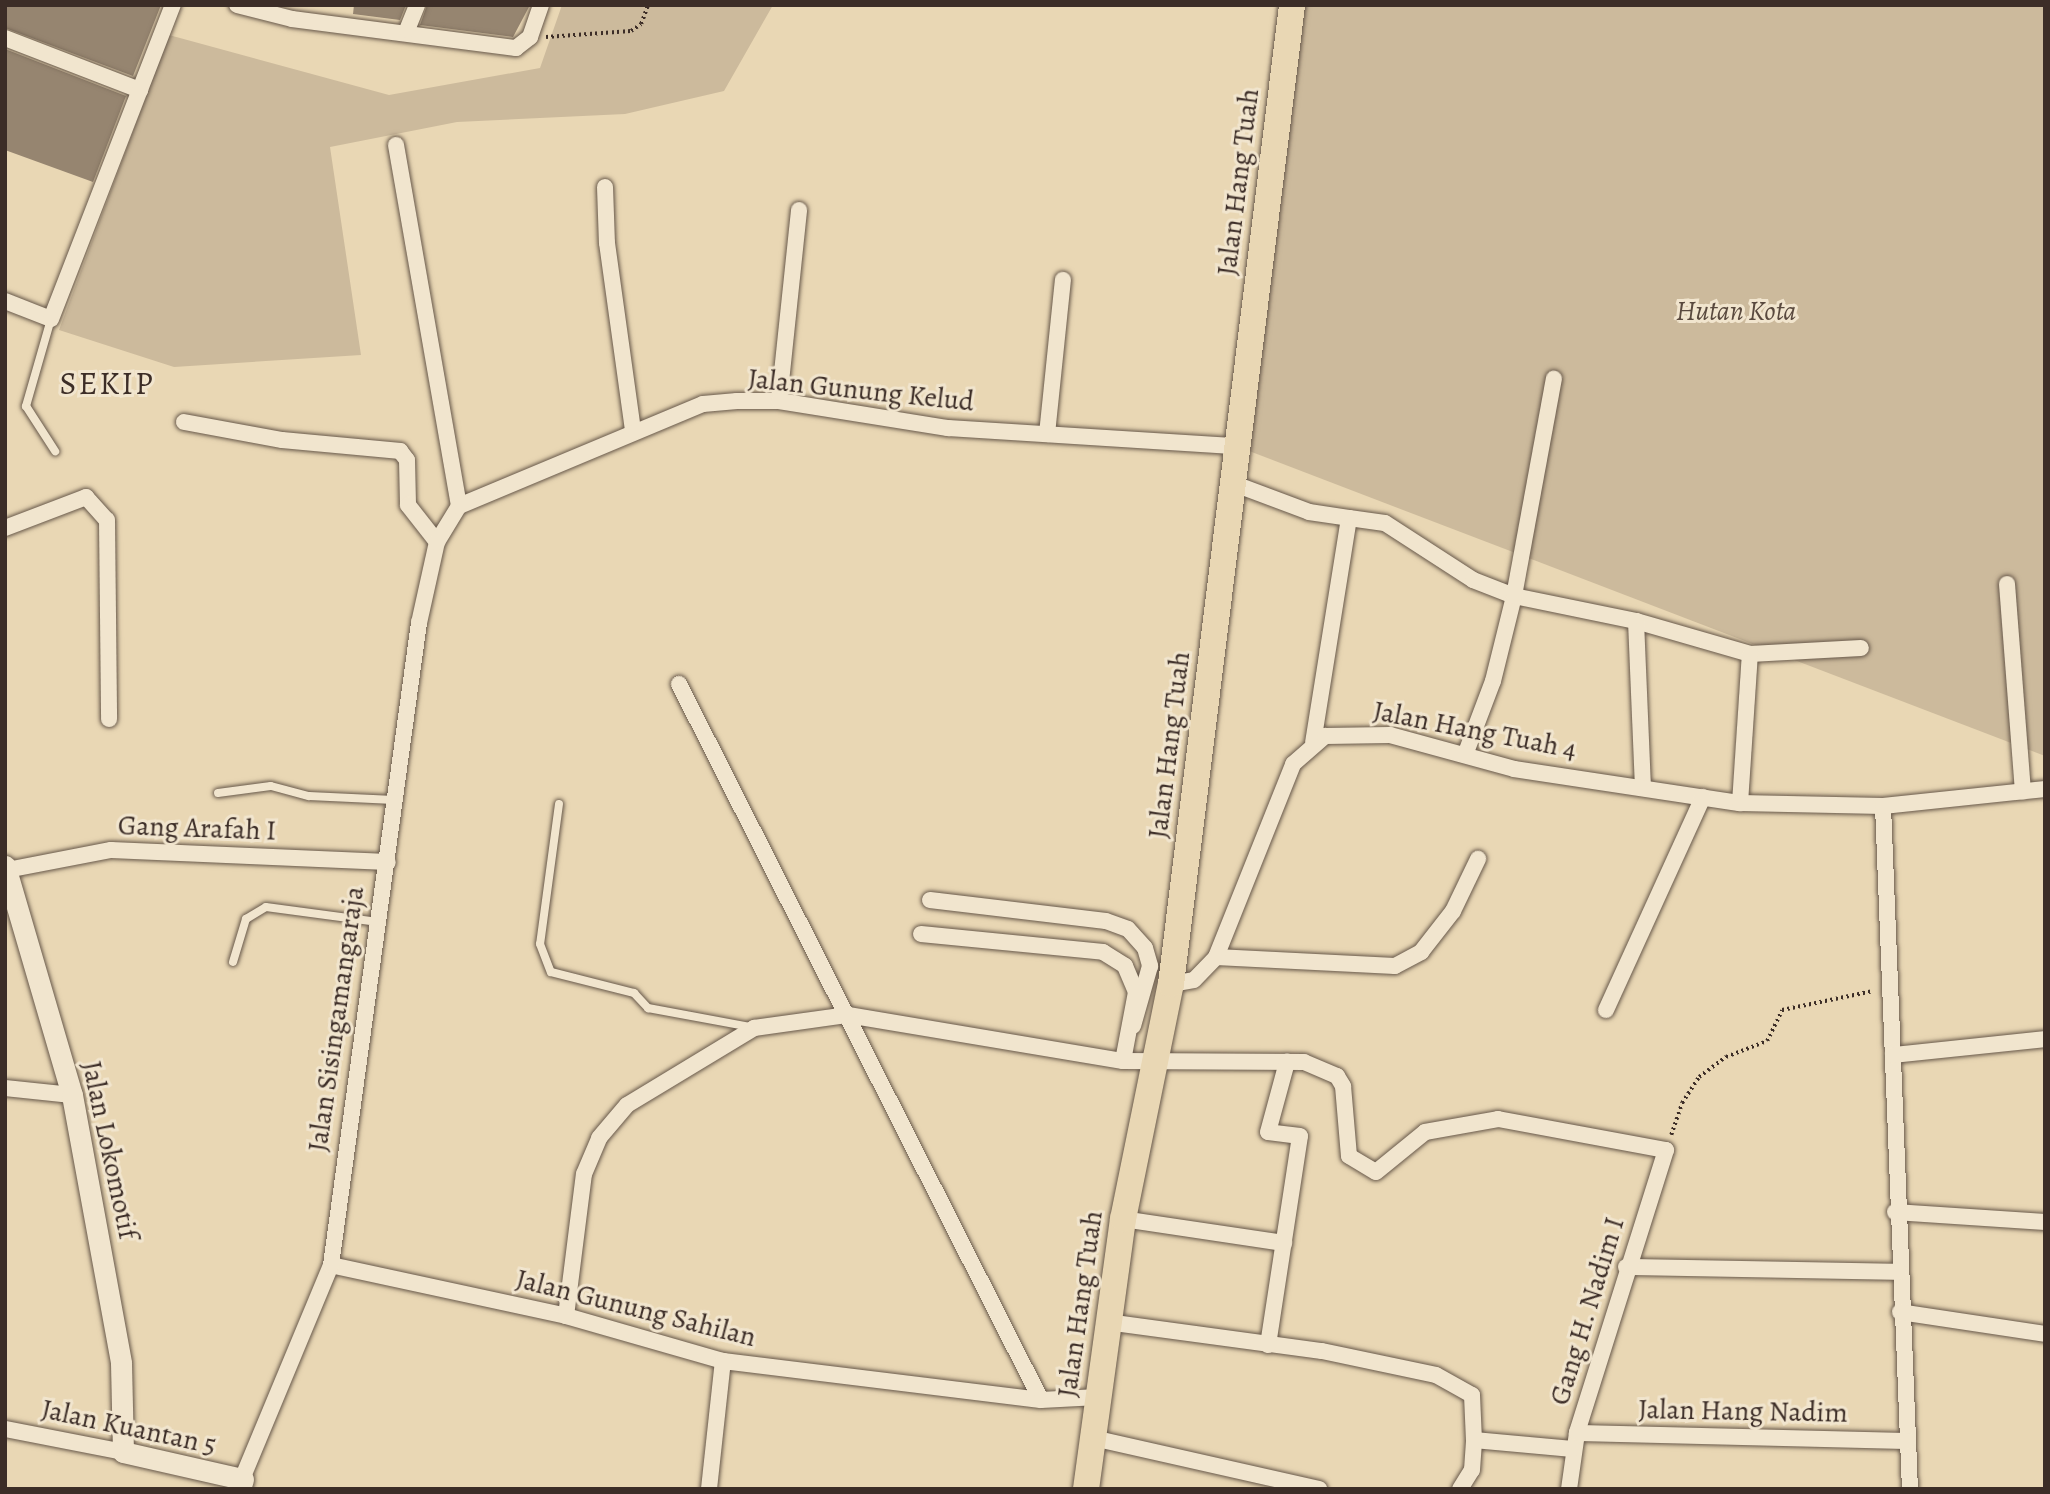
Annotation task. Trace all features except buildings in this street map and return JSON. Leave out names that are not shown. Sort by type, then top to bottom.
[{"type":"main road","name":"Jalan Hang Tuah","points":[[1086,1489],[1123,1219],[1171,984],[1292,5]]},
{"type":"street","points":[[5,301],[51,319],[173,5]]},
{"type":"street","points":[[237,5],[516,48],[530,37],[541,5]]},
{"type":"street","points":[[407,30],[417,5]]},
{"type":"street","points":[[5,38],[140,90]]},
{"type":"street","points":[[184,422],[282,440],[401,452],[407,460],[408,505],[438,542],[459,506],[396,145]]},
{"type":"street","points":[[605,187],[607,243],[633,430]]},
{"type":"street","points":[[779,401],[799,210]]},
{"type":"street","points":[[1047,434],[1063,280]]},
{"type":"street","points":[[1465,755],[1493,681],[1514,596],[1554,379]]},
{"type":"street","name":"Jalan Gunung Kelud","points":[[459,506],[633,430],[703,404],[779,401],[948,428],[1236,446]]},
{"type":"street","points":[[1232,483],[1309,512],[1385,523],[1473,580],[1514,596],[1636,621],[1750,654],[1861,648]]},
{"type":"street","points":[[5,528],[86,497],[107,520],[109,719]]},
{"type":"street","points":[[1171,984],[1194,980],[1216,957],[1293,764],[1313,742],[1349,518]]},
{"type":"street","name":"Jalan Sisingamangaraja","points":[[240,1484],[331,1265],[420,613],[438,542]]},
{"type":"street","points":[[2007,584],[2023,791]]},
{"type":"street","points":[[1636,621],[1643,787]]},
{"type":"street","points":[[1740,803],[1750,654]]},
{"type":"street","points":[[679,684],[1041,1400]]},
{"type":"street","name":"Jalan Hang Tuah 4","points":[[1313,742],[1341,733],[1390,735],[1514,769],[1740,803],[1884,806],[2045,789]]},
{"type":"street","points":[[1606,1010],[1703,797]]},
{"type":"street","points":[[1884,806],[1895,1212],[1910,1489]]},
{"type":"street","name":"Gang Arafah I","points":[[6,868],[111,850],[388,862]]},
{"type":"street","points":[[1216,957],[1395,966],[1422,952],[1453,911],[1478,859]]},
{"type":"street","name":"Jalan Lokomotif","points":[[6,868],[72,1095],[121,1363],[123,1452]]},
{"type":"street","points":[[930,900],[1106,921],[1128,929],[1145,948],[1150,967],[1123,1061]]},
{"type":"street","points":[[921,934],[1103,952],[1125,966],[1133,983],[1133,1026]]},
{"type":"street","points":[[566,1316],[584,1174],[599,1138],[627,1105],[754,1028],[848,1015],[1123,1061],[1156,1064],[1304,1062],[1337,1076],[1343,1086],[1349,1156],[1376,1172],[1425,1132],[1498,1119],[1666,1150]]},
{"type":"street","points":[[1892,1055],[2045,1039]]},
{"type":"street","points":[[1268,1345],[1300,1136],[1268,1132],[1287,1062]]},
{"type":"street","points":[[5,1088],[72,1095]]},
{"type":"street","name":"Gang H. Nadim I","points":[[1569,1489],[1575,1441],[1626,1267],[1666,1150]]},
{"type":"street","points":[[1895,1212],[2045,1222]]},
{"type":"street","points":[[1123,1219],[1284,1242]]},
{"type":"street","name":"Jalan Gunung Sahilan","points":[[331,1265],[566,1316],[723,1361],[1041,1400],[1098,1397]]},
{"type":"street","points":[[1626,1267],[1899,1272]]},
{"type":"street","points":[[1900,1311],[2045,1334]]},
{"type":"street","points":[[1107,1322],[1268,1345],[1436,1376],[1472,1395],[1472,1470],[1460,1489]]},
{"type":"street","points":[[709,1489],[723,1361]]},
{"type":"street","name":"Jalan Kuantan 5","points":[[5,1429],[123,1452],[240,1484]]},
{"type":"street","points":[[1093,1438],[1319,1489]]},
{"type":"street","name":"Jalan Hang Nadim","points":[[1474,1440],[1908,1441]]},
{"type":"lane","points":[[51,319],[26,406],[55,452]]},
{"type":"lane","points":[[218,793],[271,786],[309,796],[394,800]]},
{"type":"lane","points":[[559,804],[540,944],[551,972],[634,993],[648,1008],[754,1028]]},
{"type":"lane","points":[[233,961],[246,919],[266,906],[379,922]]},
{"type":"path","points":[[530,37],[631,32],[641,24],[648,5]]},
{"type":"path","points":[[1666,1150],[1682,1103],[1699,1077],[1726,1057],[1767,1041],[1782,1010],[1891,987]]},
{"type":"green space","points":[[562,5],[773,5],[724,91],[625,114],[457,122],[330,147],[361,355],[174,367],[59,330],[169,35],[389,95],[540,68]]},
{"type":"green space","name":"Hutan Kota","points":[[1299,5],[2045,5],[2045,756],[1236,446]]},
{"type":"district","name":"SEKIP","points":[[107,383]]}]
